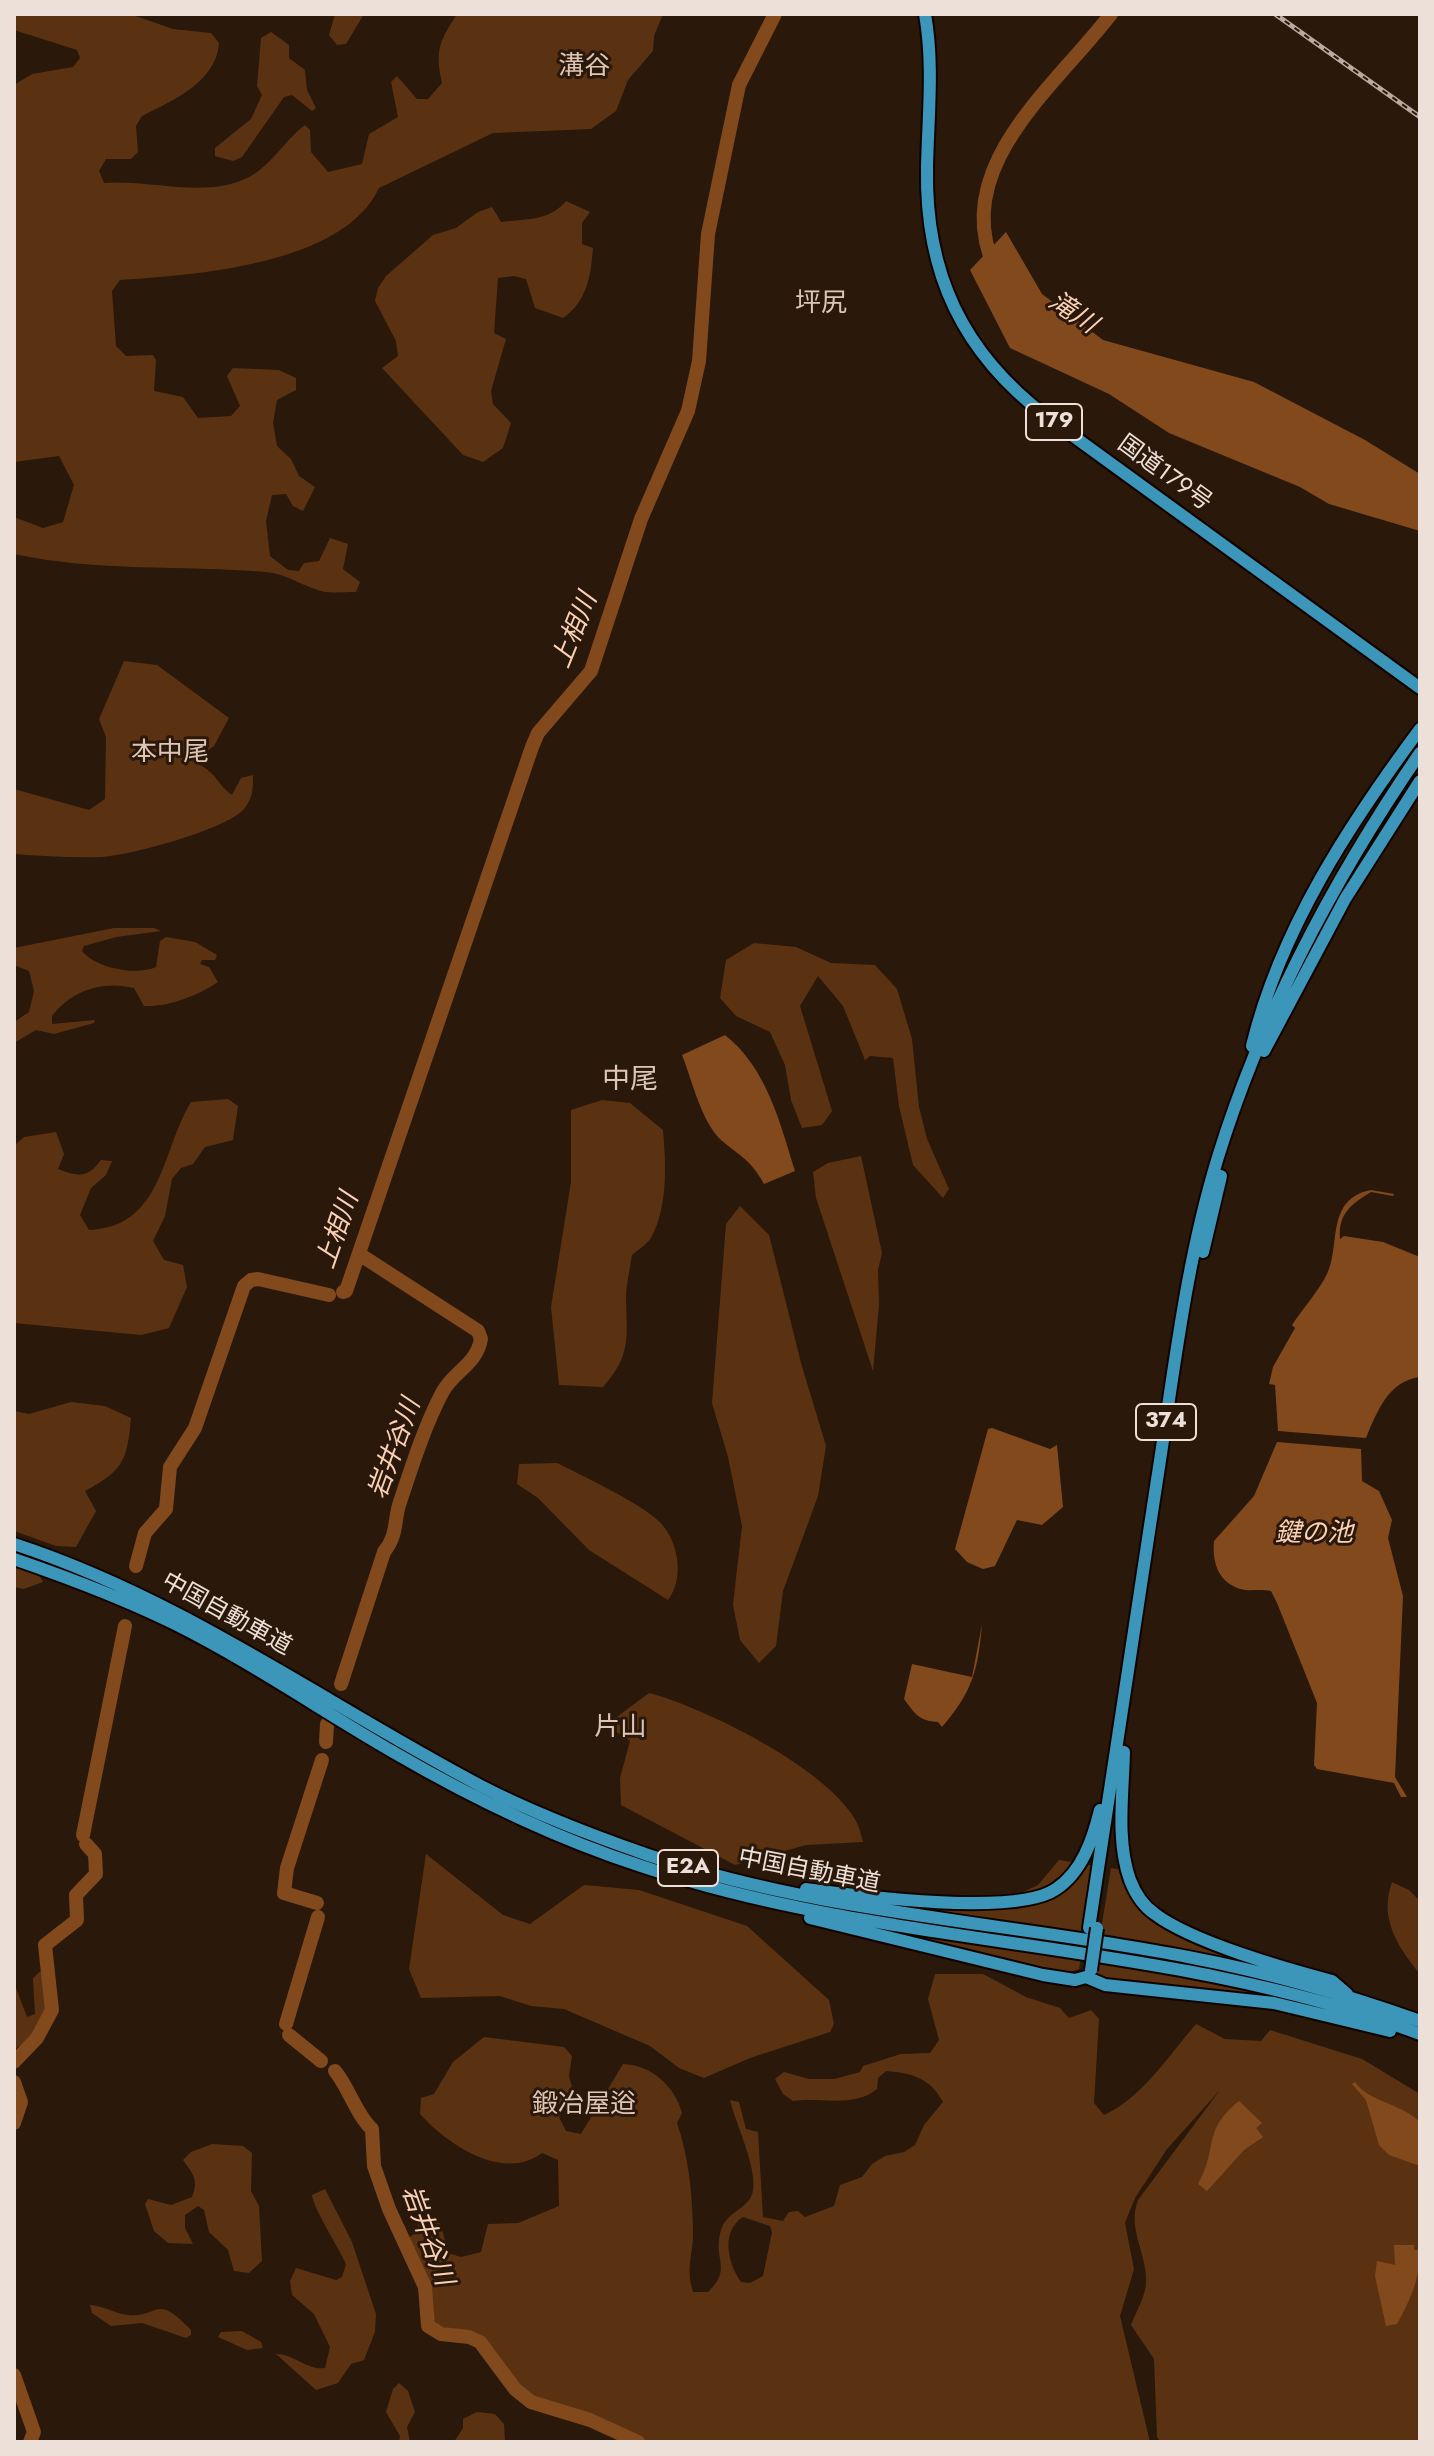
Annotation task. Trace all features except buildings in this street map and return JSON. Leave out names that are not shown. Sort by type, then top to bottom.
[{"type":"highway","name":"国道179号","points":[[925,14],[931,60],[927,172],[932,245],[947,297],[979,351],[1017,394],[1047,417],[1420,688]]},
{"type":"highway","points":[[1273,1010],[1319,885],[1372,793],[1420,729]]},
{"type":"highway","name":"374","points":[[1120,1752],[1193,1298],[1242,1095],[1273,1010],[1333,891],[1378,813],[1420,753]]},
{"type":"highway","points":[[1273,1010],[1420,781]]},
{"type":"highway","name":"中国自動車道","points":[[14,1544],[116,1582],[184,1615],[418,1751],[520,1805],[585,1832],[685,1867],[805,1897],[1186,1957],[1352,1997],[1420,2021]]},
{"type":"highway","name":"中国自動車道","points":[[14,1559],[68,1578],[176,1625],[405,1759],[514,1817],[611,1856],[747,1897],[864,1920],[1199,1972],[1306,1996],[1420,2037]]},
{"type":"highway","points":[[685,1867],[758,1882],[842,1894],[996,1902],[1039,1898],[1065,1883],[1080,1865],[1120,1752]]},
{"type":"highway","points":[[1086,1972],[1120,1752]]},
{"type":"highway","points":[[1120,1752],[1125,1859],[1131,1881],[1146,1907],[1185,1930],[1332,1981],[1352,1997]]},
{"type":"highway","points":[[747,1897],[790,1913],[1009,1968],[1069,1979],[1086,1972],[1119,1986],[1274,2003],[1420,2037]]},
{"type":"shaded area","points":[[14,14],[130,14],[173,29],[211,33],[219,43],[216,57],[202,79],[142,116],[136,126],[138,152],[131,159],[106,159],[99,171],[104,183],[198,188],[234,183],[251,176],[305,125],[310,130],[311,152],[328,172],[362,164],[369,134],[398,117],[391,82],[397,76],[417,99],[428,99],[442,83],[440,47],[457,14],[663,14],[654,36],[653,51],[628,80],[616,111],[591,129],[493,133],[379,188],[361,214],[334,234],[301,250],[225,269],[120,280],[112,291],[116,346],[126,356],[153,355],[156,360],[154,391],[183,397],[198,418],[231,416],[240,406],[227,376],[233,368],[279,370],[296,378],[296,390],[277,400],[273,423],[277,446],[291,459],[299,476],[315,487],[303,511],[293,506],[286,494],[272,495],[266,521],[270,556],[288,570],[299,571],[304,563],[319,561],[330,538],[348,544],[343,569],[360,582],[356,592],[325,592],[266,572],[108,566],[14,554],[14,517],[43,528],[63,522],[74,485],[59,456],[14,462],[14,85],[32,74],[73,67],[80,58],[77,50],[14,30]]},
{"type":"shaded area","points":[[335,14],[364,14],[346,44],[337,45],[329,35]]},
{"type":"shaded area","points":[[271,32],[289,45],[289,58],[305,70],[307,90],[316,108],[312,111],[292,95],[284,97],[242,157],[233,161],[215,156],[215,148],[251,119],[262,95],[257,86],[261,38]]},
{"type":"shaded area","points":[[566,201],[590,212],[582,223],[582,244],[593,248],[583,296],[563,318],[535,308],[526,279],[514,276],[498,278],[494,333],[506,339],[491,391],[493,404],[511,423],[503,448],[483,462],[463,455],[382,368],[398,356],[396,341],[375,301],[378,288],[386,276],[433,235],[456,228],[478,212],[492,207],[501,222],[528,219],[545,216]]},
{"type":"shaded area","points":[[124,661],[157,665],[229,718],[214,746],[204,753],[200,765],[232,795],[241,778],[253,775],[249,802],[233,818],[217,826],[134,852],[102,857],[14,854],[14,789],[89,810],[105,799],[106,737],[99,719]]},
{"type":"shaded area","points":[[114,928],[154,928],[161,931],[116,937],[84,946],[82,951],[106,966],[138,971],[156,967],[160,941],[166,937],[195,942],[217,955],[215,960],[202,960],[200,964],[209,967],[218,982],[182,1000],[153,1006],[144,1006],[134,988],[110,985],[88,990],[60,1007],[52,1016],[52,1024],[95,1020],[94,1023],[54,1034],[36,1030],[14,1043],[14,1022],[29,1012],[34,991],[29,971],[14,965],[14,948]]},
{"type":"shaded area","points":[[754,943],[796,947],[831,963],[875,965],[897,989],[912,1039],[919,1107],[927,1139],[949,1189],[943,1198],[913,1165],[899,1106],[893,1058],[870,1056],[865,1060],[843,1006],[818,976],[800,1006],[832,1111],[822,1125],[802,1128],[791,1100],[785,1065],[770,1032],[736,1016],[720,998],[726,960]]},
{"type":"shaded area","points":[[228,1099],[238,1106],[233,1140],[205,1147],[193,1164],[181,1168],[172,1179],[165,1216],[153,1241],[164,1260],[183,1265],[187,1287],[169,1328],[141,1335],[14,1323],[14,1146],[24,1137],[56,1132],[64,1154],[58,1169],[82,1174],[92,1170],[101,1160],[112,1161],[106,1175],[91,1188],[80,1215],[89,1230],[113,1226],[132,1216],[146,1201],[191,1102]]},
{"type":"shaded area","points":[[602,1100],[630,1103],[663,1130],[663,1199],[651,1238],[632,1255],[626,1294],[625,1346],[619,1365],[603,1387],[559,1385],[551,1307],[571,1182],[571,1110]]},
{"type":"shaded area","points":[[861,1156],[882,1253],[878,1270],[879,1305],[873,1371],[816,1198],[813,1172],[828,1163]]},
{"type":"shaded area","points":[[740,1206],[769,1235],[801,1363],[826,1446],[818,1496],[783,1591],[776,1646],[759,1663],[740,1640],[733,1605],[742,1526],[728,1457],[712,1403],[726,1224]]},
{"type":"shaded area","points":[[71,1402],[105,1406],[131,1418],[121,1463],[108,1477],[85,1491],[96,1511],[76,1547],[56,1546],[14,1531],[14,1411],[29,1414]]},
{"type":"shaded area","points":[[557,1463],[633,1503],[662,1525],[674,1545],[678,1568],[674,1591],[668,1600],[589,1550],[538,1498],[517,1484],[519,1464]]},
{"type":"shaded area","points":[[14,1566],[39,1575],[43,1582],[24,1589],[14,1587]]},
{"type":"shaded area","points":[[649,1693],[731,1726],[791,1760],[840,1799],[855,1819],[863,1842],[806,1845],[735,1865],[621,1805],[620,1778],[630,1741],[606,1725]]},
{"type":"shaded area","points":[[426,1854],[503,1915],[530,1924],[584,1885],[639,1890],[747,1926],[829,2000],[834,2024],[830,2032],[750,2058],[704,2078],[679,2068],[650,2046],[564,2009],[531,2006],[500,1996],[421,1998],[409,1969]]},
{"type":"shaded area","points":[[1059,1860],[1077,1863],[1059,1883],[1018,1898],[1019,1894],[1038,1885]]},
{"type":"shaded area","points":[[1085,1865],[1095,1865],[1084,1933],[888,1905],[1032,1906],[1058,1895]]},
{"type":"shaded area","points":[[1111,1868],[1122,1870],[1147,1914],[1159,1924],[1273,1969],[1100,1936]]},
{"type":"shaded area","points":[[1392,1882],[1409,1890],[1420,1901],[1420,1974],[1392,1931],[1388,1908]]},
{"type":"shaded area","points":[[872,1928],[1081,1958],[1079,1969],[1064,1974],[1043,1971]]},
{"type":"shaded area","points":[[1095,1960],[1181,1974],[1301,2004],[1110,1982],[1094,1972]]},
{"type":"shaded area","points":[[43,1969],[46,1995],[44,2015],[34,2032],[14,2050],[14,1983],[27,2017],[35,2014],[33,1978]]},
{"type":"shaded area","points":[[935,1974],[983,1974],[1026,1997],[1060,2008],[1069,2018],[1091,2010],[1099,2019],[1094,2103],[1104,2115],[1143,2087],[1196,2024],[1225,2039],[1261,2041],[1270,2030],[1362,2059],[1420,2094],[1420,2442],[1161,2442],[1157,2437],[1154,2359],[1131,2325],[1146,2287],[1135,2211],[1138,2200],[1220,2090],[1167,2149],[1135,2198],[1125,2223],[1134,2269],[1120,2316],[1150,2442],[645,2442],[617,2428],[536,2399],[519,2386],[493,2351],[477,2336],[431,2323],[427,2310],[429,2285],[409,2238],[418,2230],[418,2217],[431,2215],[441,2225],[448,2253],[461,2257],[481,2252],[488,2224],[518,2223],[559,2206],[558,2160],[542,2153],[527,2161],[510,2164],[494,2162],[461,2148],[420,2114],[421,2098],[434,2094],[453,2062],[484,2037],[564,2047],[572,2056],[569,2076],[572,2087],[559,2117],[566,2131],[581,2134],[623,2064],[643,2068],[668,2086],[682,2113],[677,2123],[691,2188],[691,2283],[693,2292],[708,2292],[721,2271],[719,2243],[722,2227],[751,2197],[753,2188],[751,2164],[730,2100],[739,2102],[746,2129],[758,2132],[763,2217],[783,2221],[789,2212],[798,2211],[805,2217],[834,2206],[840,2185],[862,2177],[872,2164],[885,2156],[904,2152],[915,2145],[924,2125],[943,2102],[926,2082],[895,2072],[886,2071],[878,2078],[877,2089],[868,2095],[848,2100],[793,2101],[783,2094],[775,2079],[784,2072],[809,2079],[834,2079],[860,2072],[863,2066],[901,2054],[930,2053],[939,2040],[928,1999]],"holes":[[[743,2217],[770,2226],[772,2232],[763,2276],[750,2283],[741,2282],[732,2265],[728,2247],[731,2230]]]},
{"type":"shaded area","points":[[212,2144],[243,2146],[252,2153],[251,2191],[259,2206],[262,2261],[249,2273],[234,2271],[228,2250],[209,2232],[204,2210],[198,2206],[185,2215],[185,2228],[193,2244],[168,2243],[154,2231],[145,2204],[148,2199],[171,2205],[192,2197],[194,2177],[183,2160],[191,2152]]},
{"type":"shaded area","points":[[325,2189],[352,2242],[376,2314],[375,2332],[364,2360],[351,2364],[338,2383],[316,2390],[276,2354],[325,2368],[330,2347],[314,2314],[292,2295],[290,2281],[296,2268],[336,2280],[342,2277],[346,2264],[312,2195]]},
{"type":"shaded area","points":[[90,2305],[134,2315],[162,2309],[169,2311],[191,2330],[191,2335],[186,2338],[142,2323],[111,2326],[92,2313]]},
{"type":"shaded area","points":[[242,2331],[261,2342],[263,2348],[247,2350],[218,2337],[221,2332]]},
{"type":"shaded area","points":[[399,2383],[408,2391],[415,2412],[407,2427],[410,2442],[399,2442],[400,2436],[386,2412],[393,2389]]},
{"type":"shaded area","points":[[477,2412],[495,2414],[504,2424],[505,2442],[454,2442],[463,2428],[463,2419]]},
{"type":"water","points":[[1006,232],[1042,294],[1103,340],[1254,382],[1365,440],[1420,474],[1420,531],[1329,504],[1300,487],[1169,433],[1109,394],[1010,348],[970,270]]},
{"type":"water","points":[[725,1035],[752,1063],[762,1080],[795,1171],[764,1184],[750,1164],[714,1132],[682,1055]]},
{"type":"water","points":[[1371,1190],[1394,1194],[1371,1192],[1357,1201],[1344,1216],[1340,1239],[1344,1236],[1383,1242],[1420,1257],[1420,1377],[1392,1391],[1379,1408],[1366,1438],[1278,1431],[1275,1385],[1269,1384],[1273,1367],[1295,1328],[1292,1325],[1327,1274],[1341,1213],[1356,1195]]},
{"type":"water","points":[[988,1429],[1050,1449],[1057,1445],[1063,1507],[1042,1525],[1017,1520],[995,1566],[983,1569],[967,1562],[955,1549]]},
{"type":"water","name":"鍵の池","points":[[1277,1442],[1361,1449],[1362,1481],[1379,1491],[1392,1520],[1388,1538],[1403,1596],[1395,1777],[1407,1797],[1401,1797],[1394,1783],[1317,1769],[1314,1765],[1317,1703],[1277,1603],[1271,1591],[1245,1590],[1229,1583],[1216,1565],[1214,1541],[1254,1496]]},
{"type":"water","points":[[982,1624],[972,1679],[961,1702],[942,1727],[938,1722],[918,1716],[904,1699],[912,1664],[972,1677]]},
{"type":"water","points":[[1355,2082],[1368,2094],[1420,2122],[1420,2166],[1389,2155],[1379,2145],[1366,2100],[1352,2084]]},
{"type":"water","points":[[1239,2101],[1262,2123],[1256,2128],[1263,2137],[1244,2150],[1207,2191],[1198,2184],[1215,2131],[1227,2112]]},
{"type":"water","points":[[1394,2245],[1414,2245],[1414,2250],[1419,2250],[1419,2269],[1410,2298],[1397,2324],[1386,2326],[1375,2276],[1377,2261],[1395,2265]]},
{"type":"waterway","name":"上相川","points":[[343,1292],[346,1291],[532,747],[538,733],[591,671],[641,519],[688,411],[699,361],[708,234],[739,85],[775,14]]},
{"type":"waterway","name":"滝川","points":[[995,268],[984,231],[986,196],[997,163],[1015,130],[1111,14]]},
{"type":"waterway","name":"岩井谷川","points":[[341,1684],[384,1552],[393,1535],[399,1505],[424,1434],[442,1393],[474,1356],[481,1339],[478,1331],[359,1254]]},
{"type":"waterway","name":"上相川","points":[[136,1566],[145,1533],[166,1509],[170,1467],[195,1428],[244,1286],[258,1279],[329,1295]]},
{"type":"waterway","name":"上相川","points":[[83,1835],[125,1626]]},
{"type":"waterway","name":"岩井谷川","points":[[326,1742],[327,1724]]},
{"type":"waterway","name":"岩井谷川","points":[[317,1903],[284,1893],[287,1868],[322,1760]]},
{"type":"waterway","name":"上相川","points":[[14,2062],[37,2038],[52,2010],[45,1945],[77,1920],[76,1895],[96,1874],[95,1854],[86,1844]]},
{"type":"waterway","name":"岩井谷川","points":[[286,2024],[318,1917]]},
{"type":"waterway","name":"岩井谷川","points":[[289,2035],[321,2061]]},
{"type":"waterway","name":"岩井谷川","points":[[335,2071],[372,2129],[374,2166],[389,2209],[425,2287],[428,2326],[441,2334],[469,2337],[480,2342],[515,2389],[531,2402],[590,2420],[638,2442]]},
{"type":"waterway","name":"上相川","points":[[14,2082],[21,2102],[14,2123]]},
{"type":"waterway","name":"上相川","points":[[14,2375],[34,2432],[30,2442]]},
{"type":"railway","points":[[1275,14],[1420,117]]},
{"type":"district","name":"溝谷","points":[[584,68]]},
{"type":"district","name":"坪尻","points":[[821,305]]},
{"type":"district","name":"本中尾","points":[[170,754]]},
{"type":"district","name":"中尾","points":[[630,1081]]},
{"type":"district","name":"片山","points":[[620,1729]]},
{"type":"district","name":"鍛冶屋逧","points":[[584,2106]]}]
